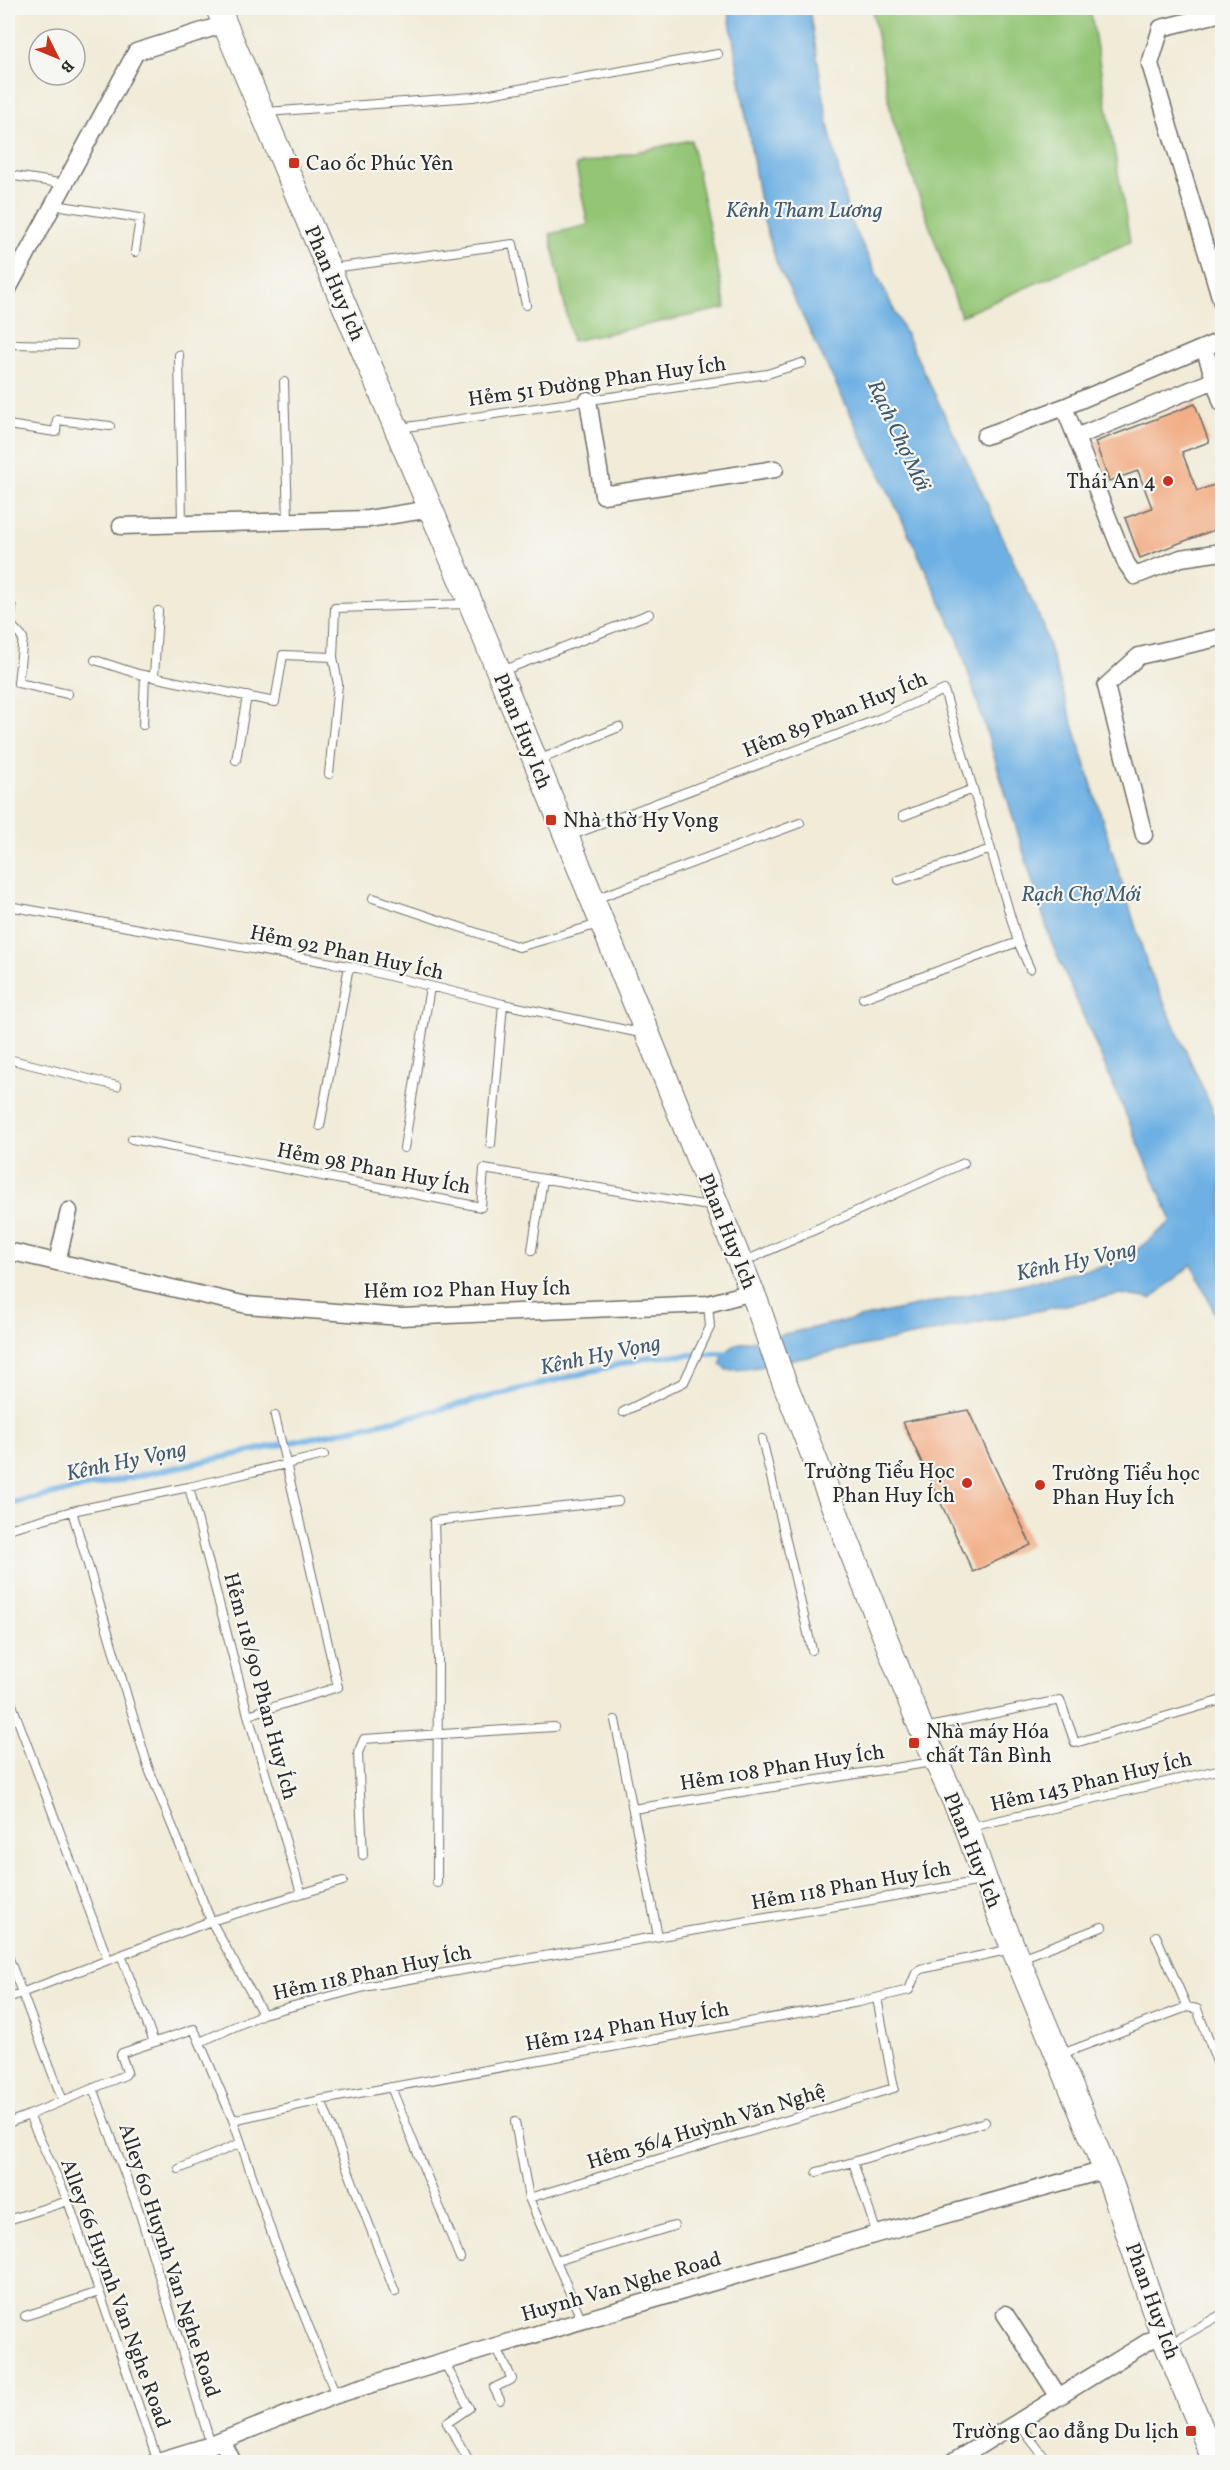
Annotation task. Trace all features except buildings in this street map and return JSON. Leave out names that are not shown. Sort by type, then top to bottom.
[{"type":"main road","name":"Phan Huy Ich","points":[[221,16],[471,604],[741,1263],[780,1371],[921,1728],[967,1828],[985,1880],[1105,2170],[1165,2339],[1215,2463]]},
{"type":"street","points":[[1222,13],[1161,28],[1150,64],[1222,303]]},
{"type":"street","points":[[8,289],[136,52],[221,16]]},
{"type":"street","points":[[985,436],[1064,407],[1222,340]]},
{"type":"street","points":[[1204,348],[1219,379],[1222,403]]},
{"type":"street","points":[[1076,437],[1219,379]]},
{"type":"street","points":[[588,400],[603,495],[775,469]]},
{"type":"street","points":[[1064,407],[1126,563],[1134,576],[1181,558],[1222,552]]},
{"type":"street","points":[[121,526],[368,519],[431,509]]},
{"type":"street","points":[[1144,836],[1106,686],[1140,656],[1222,637]]},
{"type":"street","points":[[57,1262],[69,1211]]},
{"type":"street","name":"Hẻm 102 Phan Huy Ích","points":[[8,1251],[247,1305],[401,1317],[708,1305],[755,1298]]},
{"type":"street","name":"Huynh Van Nghe Road","points":[[156,2462],[216,2443],[336,2396],[496,2346],[877,2234],[1105,2170]]},
{"type":"street","points":[[1005,2313],[1059,2397]]},
{"type":"street","points":[[953,2463],[1059,2397],[1165,2339]]},
{"type":"street","points":[[216,2443],[233,2463]]},
{"type":"lane","points":[[262,112],[473,97],[718,54]]},
{"type":"lane","points":[[8,175],[66,184]]},
{"type":"lane","points":[[55,205],[140,218],[135,252]]},
{"type":"lane","points":[[329,269],[513,244],[526,305]]},
{"type":"lane","points":[[8,344],[73,345]]},
{"type":"lane","points":[[179,355],[182,524]]},
{"type":"lane","name":"Hẻm 51 Đường Phan Huy Ích","points":[[397,429],[767,374],[801,363]]},
{"type":"lane","points":[[284,382],[288,521]]},
{"type":"lane","points":[[8,424],[56,432],[57,420],[110,426]]},
{"type":"lane","points":[[329,774],[338,684],[333,657],[335,608],[471,604]]},
{"type":"lane","points":[[8,606],[12,607],[10,624],[23,638],[18,683],[68,694]]},
{"type":"lane","points":[[143,725],[158,611]]},
{"type":"lane","points":[[499,672],[649,614]]},
{"type":"lane","points":[[95,660],[149,676],[275,702],[283,655],[333,657]]},
{"type":"lane","name":"Hẻm 89 Phan Huy Ích","points":[[567,837],[879,719],[944,690],[1018,942],[1030,969]]},
{"type":"lane","points":[[236,760],[247,696]]},
{"type":"lane","points":[[536,761],[619,727]]},
{"type":"lane","points":[[903,816],[973,789]]},
{"type":"lane","points":[[593,900],[800,823]]},
{"type":"lane","points":[[899,880],[991,849]]},
{"type":"lane","points":[[373,898],[519,947],[602,922]]},
{"type":"lane","name":"Hẻm 92 Phan Huy Ích","points":[[8,906],[36,913],[349,966],[503,1004],[648,1035]]},
{"type":"lane","points":[[863,998],[1018,942]]},
{"type":"lane","points":[[320,1126],[349,966]]},
{"type":"lane","points":[[404,1148],[430,987]]},
{"type":"lane","points":[[491,1144],[503,1004]]},
{"type":"lane","points":[[8,1059],[117,1086]]},
{"type":"lane","name":"Hẻm 98 Phan Huy Ích","points":[[132,1139],[481,1207],[484,1169],[718,1207]]},
{"type":"lane","points":[[741,1263],[964,1163]]},
{"type":"lane","points":[[532,1250],[543,1179]]},
{"type":"lane","points":[[623,1412],[684,1383],[710,1327],[708,1305]]},
{"type":"lane","points":[[248,1715],[338,1687],[276,1416]]},
{"type":"lane","points":[[762,1439],[812,1650]]},
{"type":"lane","points":[[8,1529],[72,1511],[189,1487],[324,1455]]},
{"type":"lane","name":"Hẻm 118/90 Phan Huy Ích","points":[[189,1487],[248,1715],[301,1893]]},
{"type":"lane","points":[[437,1883],[438,1659],[434,1521],[618,1501]]},
{"type":"lane","name":"Hẻm 118 Phan Huy Ích","points":[[72,1511],[148,1767],[211,1921],[263,2014],[369,1986],[985,1880]]},
{"type":"lane","points":[[8,1694],[108,1960]]},
{"type":"lane","points":[[921,1728],[1060,1700],[1076,1743],[1222,1700]]},
{"type":"lane","points":[[615,1720],[658,1936]]},
{"type":"lane","points":[[363,1855],[358,1754],[364,1739],[554,1727]]},
{"type":"lane","name":"Hẻm 108 Phan Huy Ích","points":[[633,1809],[936,1762]]},
{"type":"lane","name":"Hẻm 143 Phan Huy Ích","points":[[967,1828],[1222,1769]]},
{"type":"lane","points":[[8,1998],[211,1921],[343,1881]]},
{"type":"lane","name":"Hẻm 124 Phan Huy Ích","points":[[233,2120],[321,2100],[877,1998],[909,1990],[916,1973],[921,1969],[1016,1953],[1102,1927]]},
{"type":"lane","points":[[1156,1936],[1187,2007]]},
{"type":"lane","points":[[121,1955],[154,2042]]},
{"type":"lane","points":[[8,1956],[63,2101]]},
{"type":"lane","name":"Hẻm 36/4 Huỳnh Văn Nghệ","points":[[529,2198],[894,2088],[877,1998]]},
{"type":"lane","points":[[1059,2055],[1187,2007],[1197,2009],[1222,2075]]},
{"type":"lane","points":[[200,2042],[263,2014]]},
{"type":"lane","points":[[8,2123],[115,2080],[127,2072],[121,2054],[194,2029],[233,2120],[274,2240],[336,2396]]},
{"type":"lane","points":[[391,2087],[460,2258]]},
{"type":"lane","name":"Alley 60 Huynh Van Nghe Road","points":[[93,2088],[141,2217],[216,2443]]},
{"type":"lane","points":[[321,2100],[395,2292]]},
{"type":"lane","name":"Alley 66 Huynh Van Nghe Road","points":[[29,2115],[68,2201],[156,2462]]},
{"type":"lane","points":[[515,2122],[529,2198],[582,2321]]},
{"type":"lane","points":[[818,2172],[985,2122]]},
{"type":"lane","points":[[179,2169],[241,2143]]},
{"type":"lane","points":[[853,2162],[877,2234]]},
{"type":"lane","points":[[8,2220],[68,2201]]},
{"type":"lane","points":[[556,2261],[674,2226]]},
{"type":"lane","points":[[25,2316],[99,2292]]},
{"type":"lane","points":[[1165,2339],[1222,2314]]},
{"type":"lane","points":[[496,2346],[512,2379],[494,2388],[500,2400]]},
{"type":"lane","points":[[444,2362],[469,2408],[447,2423],[470,2463]]},
{"type":"lane","points":[[1018,2423],[1048,2463]]},
{"type":"green space","points":[[872,8],[1090,8],[1130,242],[961,316],[892,118]]},
{"type":"green space","points":[[691,140],[726,308],[572,341],[550,234],[588,225],[576,165]]},
{"type":"water","name":"Rạch Chợ Mới","points":[[728,8],[809,8],[828,124],[849,217],[979,486],[1041,621],[1148,967],[1222,1131],[1222,1329],[1192,1264],[1151,1299],[1121,1294],[748,1369],[727,1370],[721,1365],[723,1354],[737,1344],[1114,1264],[1128,1257],[1172,1221],[1051,941],[958,639],[777,264],[762,214]]},
{"type":"waterway","name":"Kênh Hy Vọng","points":[[8,1504],[417,1415],[648,1357],[728,1353]]},
{"type":"place","name":"Cao ốc Phúc Yên","points":[[294,163]]},
{"type":"place","name":"Thái An 4","points":[[1168,481]]},
{"type":"place","name":"Nhà thờ Hy Vọng","points":[[551,820]]},
{"type":"place","name":"Trường Tiểu Học Phan Huy Ích","points":[[967,1483]]},
{"type":"place","name":"Trường Tiểu học Phan Huy Ích","points":[[1040,1485]]},
{"type":"place","name":"Nhà máy Hóa chất Tân Bình","points":[[914,1743]]},
{"type":"place","name":"Trường Cao đẳng Du lịch","points":[[1191,2431]]},
{"type":"water label","name":"Kênh Tham Lương","points":[[804,209]]}]
